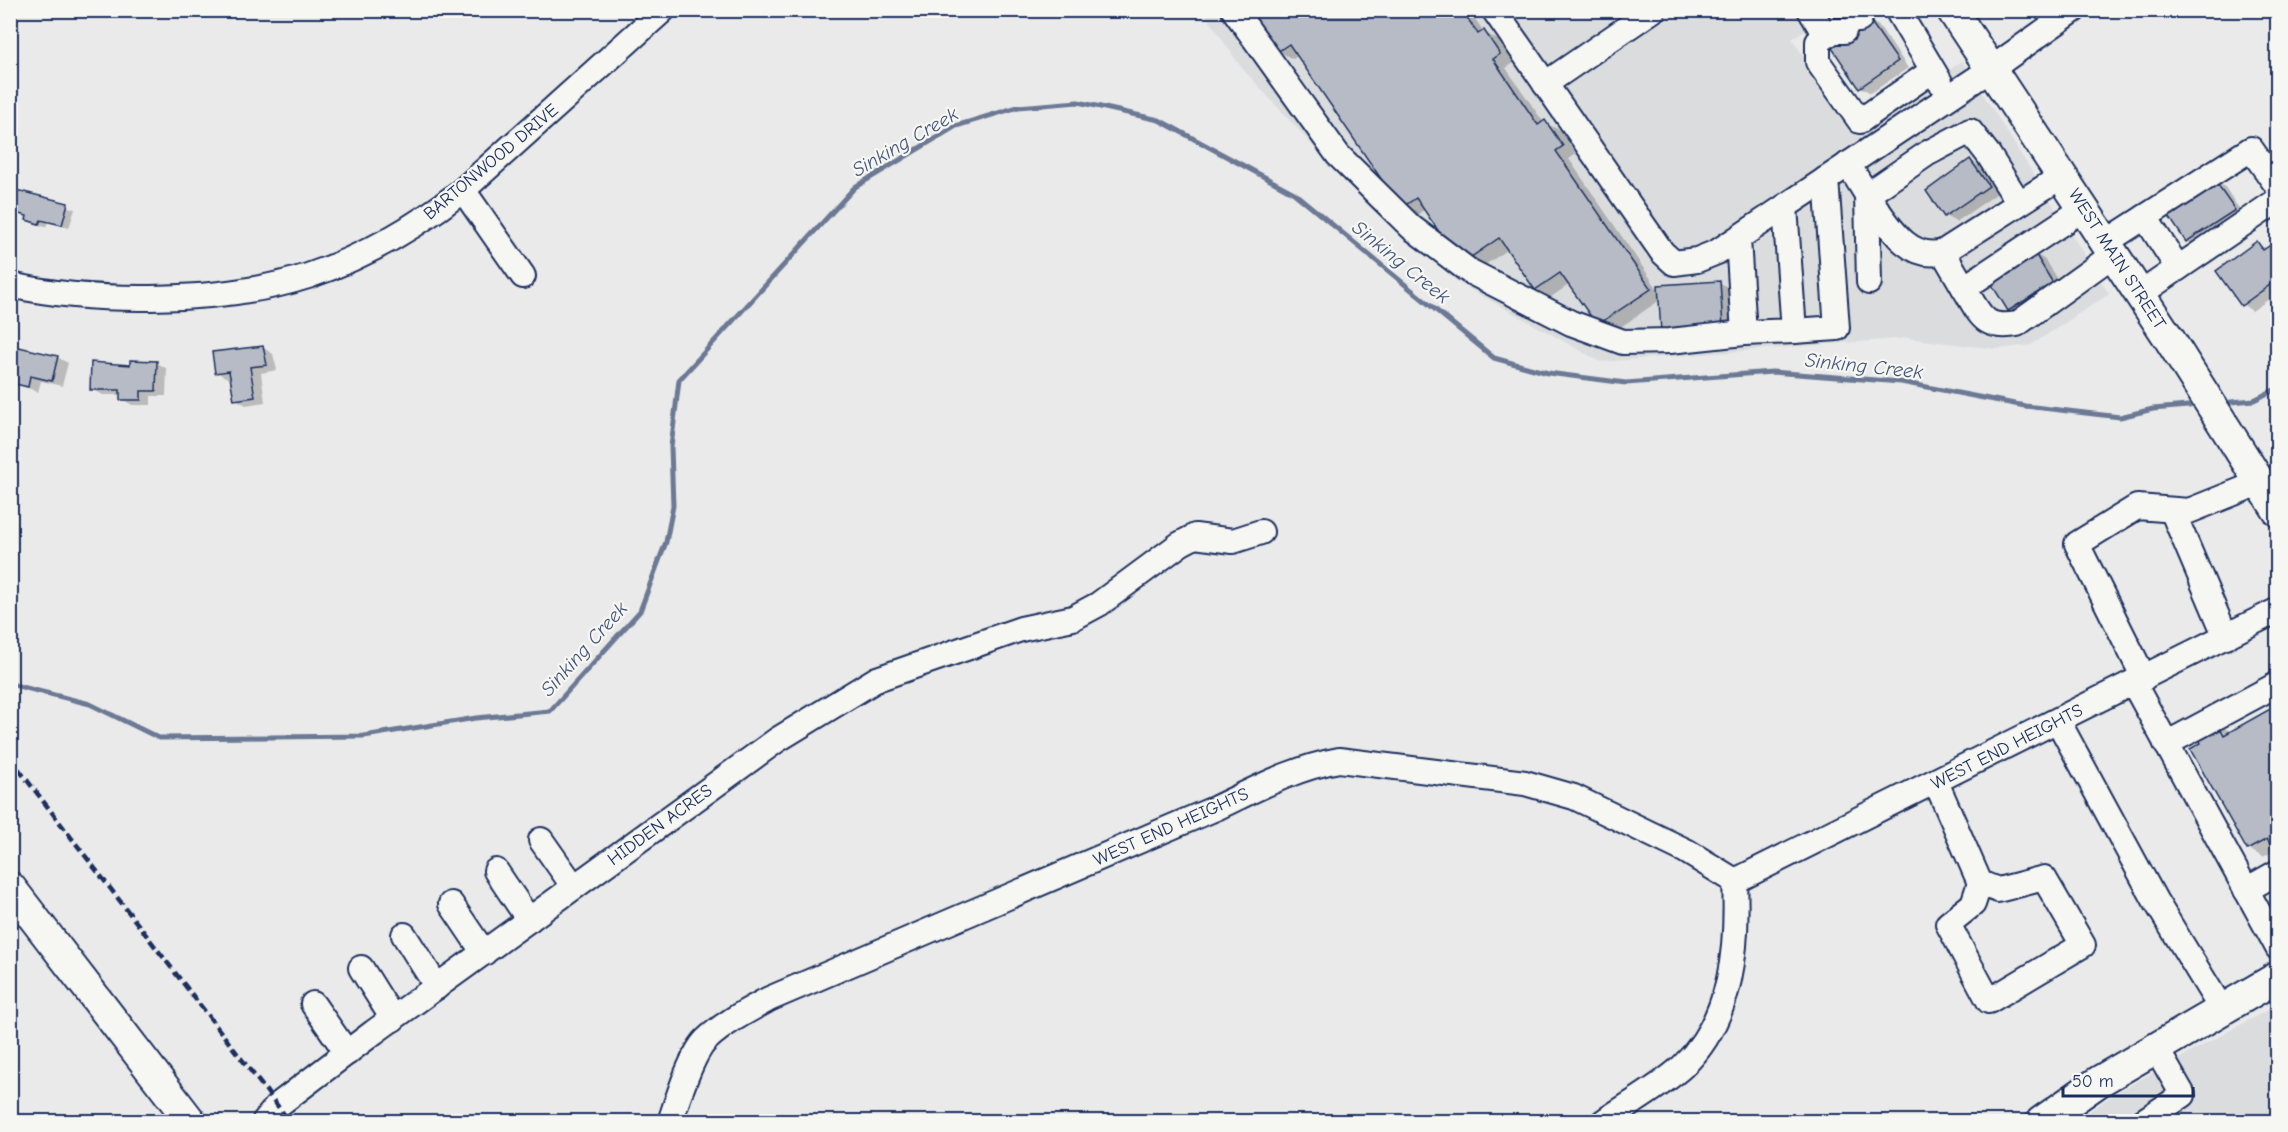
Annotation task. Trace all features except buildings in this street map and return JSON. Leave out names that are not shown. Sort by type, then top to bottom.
[{"type":"main road","name":"WEST MAIN STREET","points":[[1952,10],[2170,339],[2272,501]]},
{"type":"main road","points":[[10,887],[191,1122]]},
{"type":"main road","points":[[2041,1122],[2098,1082],[2222,1010],[2276,982]]},
{"type":"street","name":"BARTONWOOD DRIVE","points":[[10,285],[50,292],[126,297],[188,296],[244,290],[306,277],[346,262],[421,221],[463,190],[663,10]]},
{"type":"street","points":[[1234,10],[1338,155],[1411,227],[1469,271],[1571,323],[1623,342],[1671,341],[1743,333],[1837,328],[1827,179]]},
{"type":"street","points":[[1494,10],[1662,252],[1674,263],[1697,260],[1717,252],[1912,123],[2074,10]]},
{"type":"street","points":[[1545,84],[1653,10]]},
{"type":"street","points":[[1810,10],[1843,25]]},
{"type":"street","points":[[1897,10],[1919,43],[1932,71],[1950,96]]},
{"type":"street","points":[[1843,25],[1818,42],[1818,62],[1877,146]]},
{"type":"street","points":[[1860,121],[1932,71]]},
{"type":"street","points":[[1912,123],[1928,153]]},
{"type":"street","points":[[1867,195],[1928,153],[1970,131],[1988,154],[2019,203]]},
{"type":"street","points":[[1943,252],[1986,322],[2000,327],[2017,324],[2145,217],[2251,149],[2277,187]]},
{"type":"street","points":[[1848,164],[1867,195],[1905,243],[1918,253],[1943,252],[2062,176]]},
{"type":"street","points":[[463,190],[523,276]]},
{"type":"street","points":[[1867,195],[1869,282]]},
{"type":"street","points":[[2140,294],[2277,200]]},
{"type":"street","points":[[1785,207],[1794,331]]},
{"type":"street","points":[[1964,288],[2084,209]]},
{"type":"street","points":[[2145,217],[2178,268]]},
{"type":"street","points":[[1738,238],[1743,333]]},
{"type":"street","points":[[2272,501],[2189,511],[2137,507],[2077,544],[2166,744],[2277,948]]},
{"type":"street","points":[[2172,510],[2226,637]]},
{"type":"street","name":"HIDDEN ACRES","points":[[264,1122],[278,1105],[393,1018],[777,740],[877,679],[1021,629],[1073,618],[1099,604],[1180,544],[1195,536],[1233,541],[1261,532]]},
{"type":"street","name":"WEST END HEIGHTS","points":[[670,1122],[682,1086],[704,1042],[735,1017],[769,999],[1216,808],[1310,765],[1339,760],[1525,783],[1574,797],[1612,813],[1686,851],[1734,881],[2058,722],[2277,610]]},
{"type":"street","points":[[2166,744],[2277,684]]},
{"type":"street","points":[[2058,722],[2155,900],[2222,1010]]},
{"type":"street","points":[[1936,782],[1980,883],[1973,904],[1948,924],[1989,1001],[2083,945],[2044,878],[1998,890],[1980,883]]},
{"type":"street","points":[[541,840],[574,887]]},
{"type":"street","points":[[496,872],[529,920]]},
{"type":"street","points":[[2246,890],[2277,872]]},
{"type":"street","points":[[1603,1122],[1683,1066],[1708,1036],[1721,1009],[1732,970],[1736,917],[1734,881]]},
{"type":"street","points":[[451,904],[484,953]]},
{"type":"street","points":[[405,934],[437,987]]},
{"type":"street","points":[[361,968],[393,1018]]},
{"type":"street","points":[[313,1004],[347,1053]]},
{"type":"street","points":[[2142,1122],[2183,1095],[2156,1048]]},
{"type":"shaded area","points":[[1203,11],[1830,11],[1792,39],[1857,135],[1962,61],[2109,294],[2031,345],[1996,349],[1907,338],[1601,362],[1459,283],[1370,208],[1241,67]]},
{"type":"shaded area","points":[[2277,1005],[2277,1121],[2074,1122],[2114,1094]]},
{"type":"waterway","name":"Sinking Creek","points":[[10,684],[90,704],[159,738],[364,736],[476,718],[550,711],[640,611],[666,542],[673,506],[671,447],[679,380],[855,187],[956,126],[1018,107],[1078,102],[1159,120],[1294,193],[1494,358],[1548,373],[1626,383],[1772,372],[1901,382],[2025,406],[2120,417],[2153,409],[2199,405]]},
{"type":"waterway","name":"Sinking Creek","points":[[2220,403],[2254,400],[2278,388]]},
{"type":"tunnel","points":[[1836,20],[1850,10]]},
{"type":"railway","points":[[10,758],[290,1122]]}]
